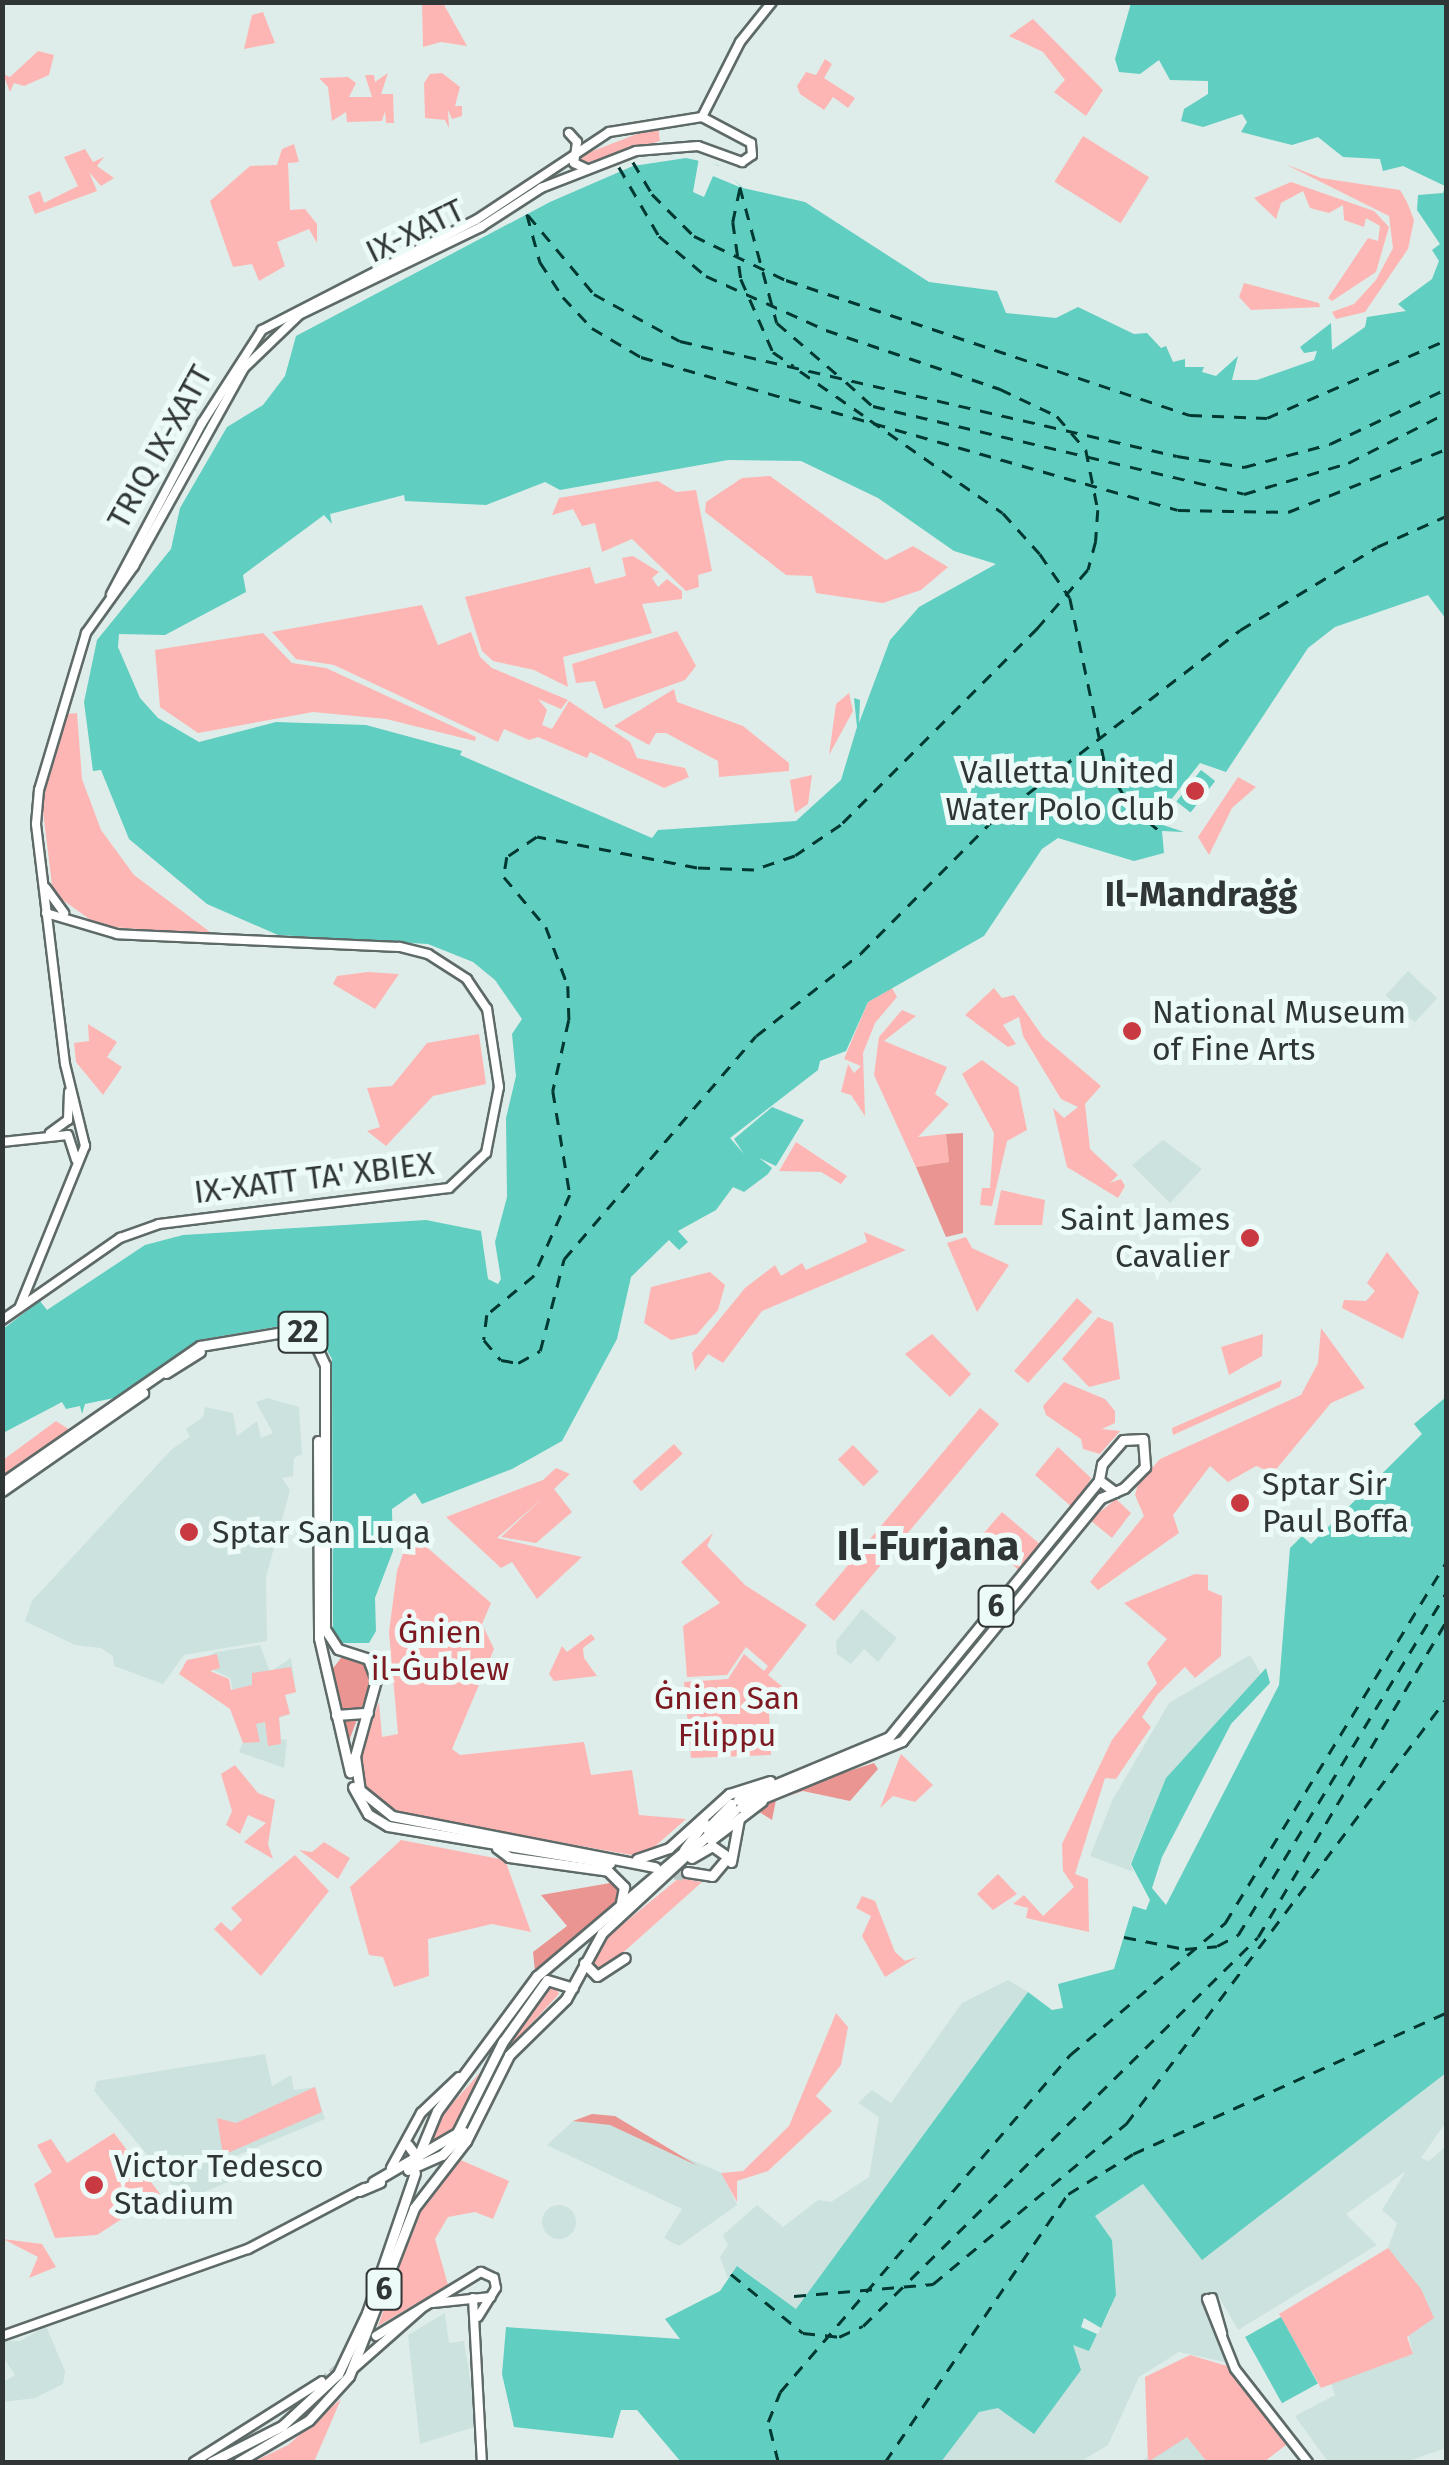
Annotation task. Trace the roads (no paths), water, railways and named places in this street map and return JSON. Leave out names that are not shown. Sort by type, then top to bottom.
[{"type":"highway","name":"22","points":[[2,1483],[189,1351],[222,1340],[305,1333],[318,1342],[325,1365],[325,1629],[338,1649],[372,1664],[376,1680],[354,1756],[357,1779],[375,1807],[392,1816],[584,1852]]},
{"type":"highway","name":"22","points":[[2,1491],[201,1352],[304,1338],[321,1363],[317,1597],[326,1676],[356,1794],[378,1822],[495,1846]]},
{"type":"highway","name":"6","points":[[419,2156],[444,2102],[538,1976],[737,1808],[794,1779],[889,1738],[1099,1479],[1116,1445],[1144,1440],[1145,1466],[1115,1492],[1101,1498],[908,1734],[885,1752],[794,1779],[737,1808]]},
{"type":"highway","points":[[1099,1479],[1115,1492]]},
{"type":"highway","points":[[326,1676],[334,1659],[351,1653]]},
{"type":"highway","points":[[336,1715],[368,1713]]},
{"type":"highway","points":[[885,1752],[889,1738]]},
{"type":"highway","points":[[584,1852],[654,1856],[720,1799],[794,1779]]},
{"type":"highway","points":[[681,1859],[720,1799]]},
{"type":"highway","points":[[682,1873],[709,1880],[728,1872],[737,1808]]},
{"type":"highway","points":[[495,1846],[654,1868],[584,1852]]},
{"type":"highway","points":[[495,1846],[509,1857],[608,1871],[624,1887],[619,1909]]},
{"type":"highway","points":[[712,1846],[728,1857],[712,1876],[682,1873],[712,1846]]},
{"type":"highway","name":"6","points":[[238,2462],[278,2442],[309,2420],[353,2369],[414,2208],[466,2142],[509,2055],[566,1998],[602,1934],[682,1873],[681,1859]]},
{"type":"highway","points":[[584,1963],[598,1976],[624,1958]]},
{"type":"highway","points":[[544,1983],[556,1975],[575,1984]]},
{"type":"highway","points":[[561,1980],[566,1998]]},
{"type":"highway","points":[[544,1983],[561,1980],[575,1984]]},
{"type":"highway","name":"6","points":[[373,2182],[462,2125],[504,2042],[544,1983]]},
{"type":"highway","name":"6","points":[[444,2102],[504,2042]]},
{"type":"highway","name":"6","points":[[359,2192],[452,2146],[480,2109]]},
{"type":"highway","points":[[408,2145],[419,2156]]},
{"type":"highway","name":"6","points":[[419,2156],[452,2146]]},
{"type":"highway","name":"6","points":[[211,2462],[309,2405],[353,2349],[415,2172]]},
{"type":"main road","points":[[702,117],[740,42],[772,2]]},
{"type":"main road","name":"IX-XATT","points":[[262,330],[476,220],[575,150],[630,125],[702,117],[747,140],[752,155],[742,162],[706,147],[646,149],[586,169],[300,316],[268,341]]},
{"type":"main road","points":[[570,133],[574,163],[586,169]]},
{"type":"main road","name":"TRIQ IX-XATT","points":[[66,1064],[36,824],[39,790],[83,641],[202,423],[262,330]]},
{"type":"main road","name":"TRIQ IX-XATT","points":[[110,594],[134,566],[244,368],[268,341]]},
{"type":"main road","points":[[46,888],[66,914]]},
{"type":"main road","name":"IX-XATT TA' XBIEX","points":[[20,1306],[120,1238],[160,1224],[448,1188],[486,1154],[499,1086],[487,1009],[467,978],[428,954],[399,947],[117,934],[66,914],[46,914]]},
{"type":"main road","points":[[46,1134],[70,1116],[66,1064]]},
{"type":"main road","points":[[2,1320],[20,1306],[85,1146],[84,1127],[66,1064]]},
{"type":"main road","points":[[2,1142],[46,1134],[73,1139],[75,1164]]},
{"type":"main road","points":[[26,1290],[36,1295]]},
{"type":"main road","name":"6","points":[[408,2145],[421,2113],[501,2029]]},
{"type":"main road","points":[[2,2336],[248,2249],[359,2192],[394,2166],[408,2145]]},
{"type":"main road","points":[[376,2336],[477,2273],[491,2276],[491,2297],[478,2317]]},
{"type":"main road","points":[[468,2280],[478,2317],[474,2351],[486,2433],[482,2462]]},
{"type":"main road","points":[[353,2369],[419,2310],[472,2297],[491,2297]]},
{"type":"main road","points":[[1210,2298],[1226,2344],[1261,2404],[1308,2462]]},
{"type":"main road","points":[[194,2462],[322,2381]]},
{"type":"tunnel","points":[[661,1872],[683,1876]]},
{"type":"tunnel","points":[[322,2381],[342,2364]]},
{"type":"place","name":"Valletta United Water Polo Club","points":[[1195,791]]},
{"type":"place","name":"National Museum of Fine Arts","points":[[1132,1031]]},
{"type":"place","name":"Saint James Cavalier","points":[[1250,1238]]},
{"type":"place","name":"Sptar Sir Paul Boffa","points":[[1240,1503]]},
{"type":"place","name":"Sptar San Luqa","points":[[189,1532]]},
{"type":"place","name":"Victor Tedesco Stadium","points":[[94,2185]]},
{"type":"district","name":"Il-Mandraġġ","points":[[1201,894]]},
{"type":"district","name":"Il-Furjana","points":[[928,1546]]},
{"type":"park label","name":"Ġnien il-Ġublew","points":[[440,1652]]},
{"type":"park label","name":"Ġnien San Filippu","points":[[727,1718]]}]
